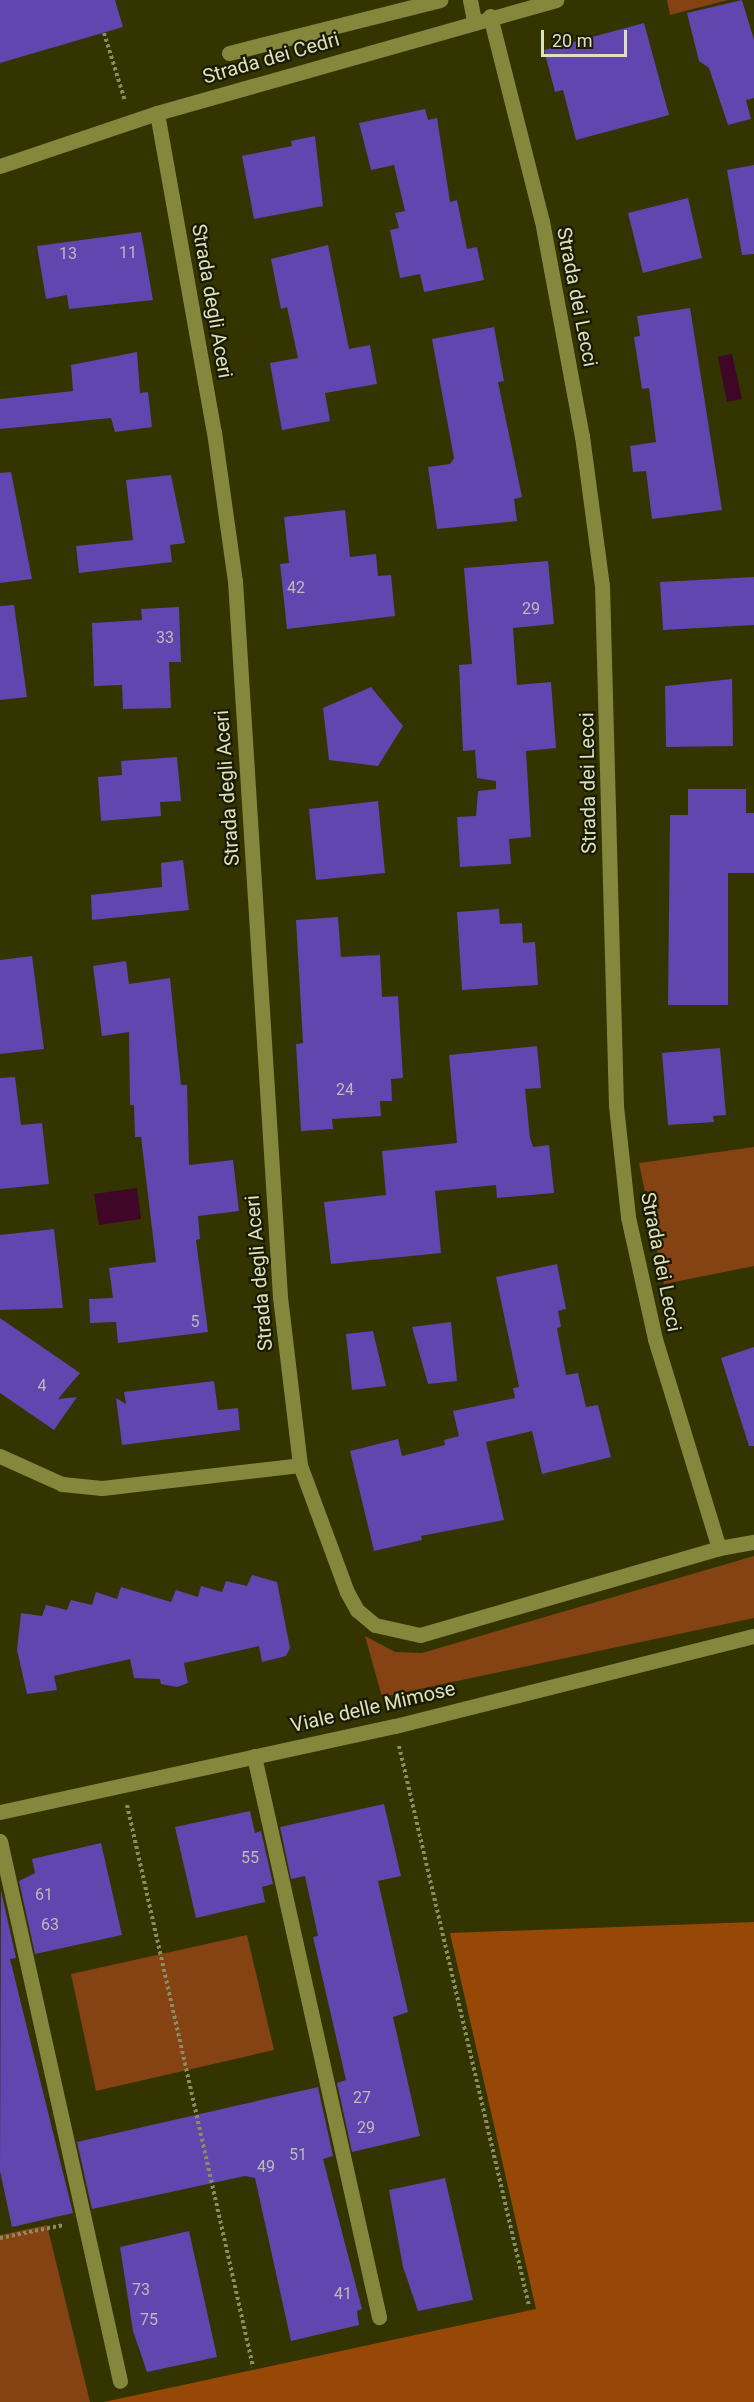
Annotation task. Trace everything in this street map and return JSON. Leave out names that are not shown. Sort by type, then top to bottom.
[{"type":"street","points":[[229,53],[440,0]]},
{"type":"street","points":[[470,0],[474,21]]},
{"type":"street","name":"Strada dei Cedri","points":[[0,166],[157,113],[490,16],[556,0]]},
{"type":"street","name":"Strada dei Lecci","points":[[490,16],[542,221],[582,436],[602,585],[616,1106],[628,1216],[655,1339],[719,1548]]},
{"type":"street","name":"Strada degli Aceri","points":[[157,113],[214,432],[235,581],[280,1297],[300,1465],[357,1610],[375,1625],[396,1633],[444,1631],[719,1548],[754,1542]]},
{"type":"street","points":[[0,1456],[62,1484],[102,1488],[300,1465]]},
{"type":"street","name":"Viale delle Mimose","points":[[0,1812],[395,1726],[754,1636]]},
{"type":"street","points":[[254,1756],[379,2317]]},
{"type":"street","points":[[0,1841],[120,2381]]},
{"type":"path","points":[[104,33],[127,106]]},
{"type":"path","points":[[395,1726],[529,2306]]},
{"type":"path","points":[[122,1784],[253,2367]]},
{"type":"path","points":[[0,2238],[85,2221]]},
{"type":"shaded area","points":[[667,0],[728,0],[670,15]]},
{"type":"shaded area","points":[[732,354],[742,399],[727,402],[718,357]]},
{"type":"shaded area","points":[[754,1147],[754,1266],[664,1284],[639,1163]]},
{"type":"shaded area","points":[[137,1188],[141,1219],[99,1225],[94,1194]]},
{"type":"shaded area","points":[[754,1556],[754,1618],[382,1697],[365,1636],[395,1652],[422,1653]]},
{"type":"shaded area","points":[[754,1922],[754,2402],[104,2402],[536,2309],[450,1933]]},
{"type":"shaded area","points":[[247,1935],[274,2050],[96,2091],[71,1974]]},
{"type":"shaded area","points":[[47,2225],[90,2402],[0,2402],[0,2235]]},
{"type":"building","points":[[0,0],[115,0],[123,27],[0,63]]},
{"type":"building","points":[[742,0],[754,40],[754,98],[746,100],[751,119],[728,125],[709,68],[699,61],[687,13]]},
{"type":"building","points":[[644,23],[669,115],[576,140],[563,90],[555,92],[544,50]]},
{"type":"building","points":[[425,109],[428,120],[437,118],[450,202],[457,200],[467,249],[477,247],[484,280],[424,292],[420,274],[400,278],[390,230],[399,228],[395,213],[405,211],[394,165],[371,170],[359,123]]},
{"type":"building","points":[[315,136],[323,206],[254,219],[242,156],[292,146],[291,141]]},
{"type":"building","points":[[754,165],[754,254],[742,255],[727,170]]},
{"type":"building","points":[[688,198],[702,258],[643,273],[628,213]]},
{"type":"building","points":[[141,232],[153,300],[69,309],[67,295],[46,299],[37,246]]},
{"type":"building","points":[[328,245],[349,349],[370,345],[377,384],[325,393],[330,421],[282,430],[270,363],[298,358],[287,307],[281,309],[271,259]]},
{"type":"building","points":[[690,308],[722,510],[652,519],[646,471],[633,472],[630,446],[656,442],[649,388],[642,389],[634,337],[640,336],[637,316]]},
{"type":"building","points":[[494,327],[504,381],[498,382],[522,497],[514,499],[517,521],[437,529],[428,467],[450,464],[454,458],[432,339]]},
{"type":"building","points":[[137,352],[140,393],[148,392],[152,427],[115,432],[111,418],[0,429],[0,399],[73,391],[71,365]]},
{"type":"building","points":[[11,472],[32,579],[0,583],[0,473]]},
{"type":"building","points":[[171,475],[185,543],[170,545],[172,562],[79,573],[76,546],[133,540],[126,480]]},
{"type":"building","points":[[345,510],[350,557],[376,554],[378,576],[391,575],[395,616],[287,629],[280,564],[289,563],[284,517]]},
{"type":"building","points":[[548,561],[554,624],[513,628],[517,685],[551,682],[556,748],[526,751],[531,837],[509,839],[511,864],[460,867],[457,817],[476,816],[478,791],[496,789],[496,781],[477,778],[475,750],[463,751],[459,665],[472,664],[464,568]]},
{"type":"building","points":[[754,577],[754,625],[663,630],[660,582]]},
{"type":"building","points":[[14,605],[27,697],[0,700],[0,606]]},
{"type":"building","points":[[179,607],[181,662],[169,662],[171,708],[123,709],[122,685],[94,686],[92,623],[142,620],[141,609]]},
{"type":"building","points":[[732,679],[733,746],[666,747],[665,686]]},
{"type":"building","points":[[371,687],[403,726],[378,766],[329,760],[323,708]]},
{"type":"building","points":[[177,757],[181,801],[160,802],[161,816],[101,821],[98,777],[122,775],[121,761]]},
{"type":"building","points":[[688,789],[746,789],[746,813],[754,813],[754,873],[728,873],[728,1005],[668,1005],[670,815],[688,815]]},
{"type":"building","points":[[378,801],[385,873],[316,880],[309,809]]},
{"type":"building","points":[[183,860],[189,910],[92,920],[91,895],[162,887],[161,863]]},
{"type":"building","points":[[499,909],[500,924],[522,923],[523,943],[535,942],[538,985],[462,990],[457,912]]},
{"type":"building","points":[[338,917],[341,957],[380,955],[382,997],[398,996],[403,1078],[391,1079],[392,1101],[380,1101],[381,1116],[332,1119],[333,1129],[301,1131],[296,1044],[303,1043],[296,920]]},
{"type":"building","points":[[32,956],[44,1049],[0,1054],[0,960]]},
{"type":"building","points":[[126,961],[129,984],[170,978],[181,1085],[187,1085],[189,1165],[233,1160],[239,1211],[198,1216],[200,1239],[196,1240],[208,1332],[118,1343],[116,1322],[90,1323],[89,1299],[113,1298],[109,1268],[156,1262],[141,1137],[135,1137],[134,1105],[130,1105],[129,1032],[102,1036],[93,966]]},
{"type":"building","points":[[537,1046],[541,1088],[525,1089],[530,1138],[533,1147],[549,1145],[554,1193],[497,1198],[496,1185],[435,1191],[441,1253],[331,1264],[324,1202],[386,1195],[382,1151],[457,1143],[449,1055]]},
{"type":"building","points":[[720,1048],[726,1115],[713,1116],[714,1122],[668,1125],[662,1053]]},
{"type":"building","points":[[15,1077],[21,1125],[42,1123],[49,1184],[0,1189],[0,1078]]},
{"type":"building","points":[[54,1229],[63,1308],[0,1310],[0,1235]]},
{"type":"building","points":[[557,1264],[566,1309],[558,1311],[561,1327],[557,1328],[566,1375],[578,1373],[586,1407],[598,1405],[611,1457],[542,1474],[532,1431],[486,1442],[504,1520],[421,1536],[422,1540],[374,1551],[350,1451],[398,1439],[402,1456],[445,1445],[444,1440],[459,1436],[453,1411],[515,1398],[513,1388],[519,1387],[496,1277]]},
{"type":"building","points":[[0,1318],[80,1373],[58,1399],[77,1397],[54,1430],[0,1393]]},
{"type":"building","points":[[451,1322],[457,1381],[428,1384],[412,1327]]},
{"type":"building","points":[[373,1331],[386,1386],[352,1390],[346,1334]]},
{"type":"building","points":[[754,1347],[754,1446],[749,1446],[721,1358]]},
{"type":"building","points":[[214,1381],[218,1410],[238,1408],[240,1430],[122,1445],[116,1398],[126,1404],[124,1392]]},
{"type":"building","points":[[252,1575],[277,1582],[290,1648],[286,1656],[262,1662],[259,1646],[184,1663],[188,1683],[177,1687],[161,1684],[160,1679],[134,1678],[130,1659],[54,1676],[57,1690],[27,1694],[17,1650],[21,1613],[42,1616],[46,1605],[67,1610],[71,1600],[92,1605],[96,1592],[117,1599],[121,1587],[171,1602],[176,1590],[198,1597],[201,1586],[222,1592],[226,1581],[247,1586]]},
{"type":"building","points":[[384,1804],[401,1876],[378,1881],[408,2012],[393,2017],[420,2136],[352,2152],[337,2083],[346,2080],[313,1937],[318,1936],[305,1876],[291,1879],[280,1827]]},
{"type":"building","points":[[250,1811],[255,1833],[261,1831],[273,1884],[262,1887],[265,1902],[196,1918],[175,1827]]},
{"type":"building","points":[[101,1843],[122,1935],[35,1954],[19,1881],[35,1873],[32,1859]]},
{"type":"building","points":[[1,1890],[16,1958],[10,1959],[73,2213],[12,2227],[0,2171]]},
{"type":"building","points":[[318,2087],[333,2156],[323,2159],[362,2309],[357,2311],[359,2325],[291,2341],[255,2178],[245,2176],[92,2209],[77,2142]]},
{"type":"building","points":[[445,2178],[473,2300],[418,2311],[403,2267],[389,2190]]},
{"type":"building","points":[[189,2231],[217,2357],[147,2372],[133,2331],[120,2247]]}]
